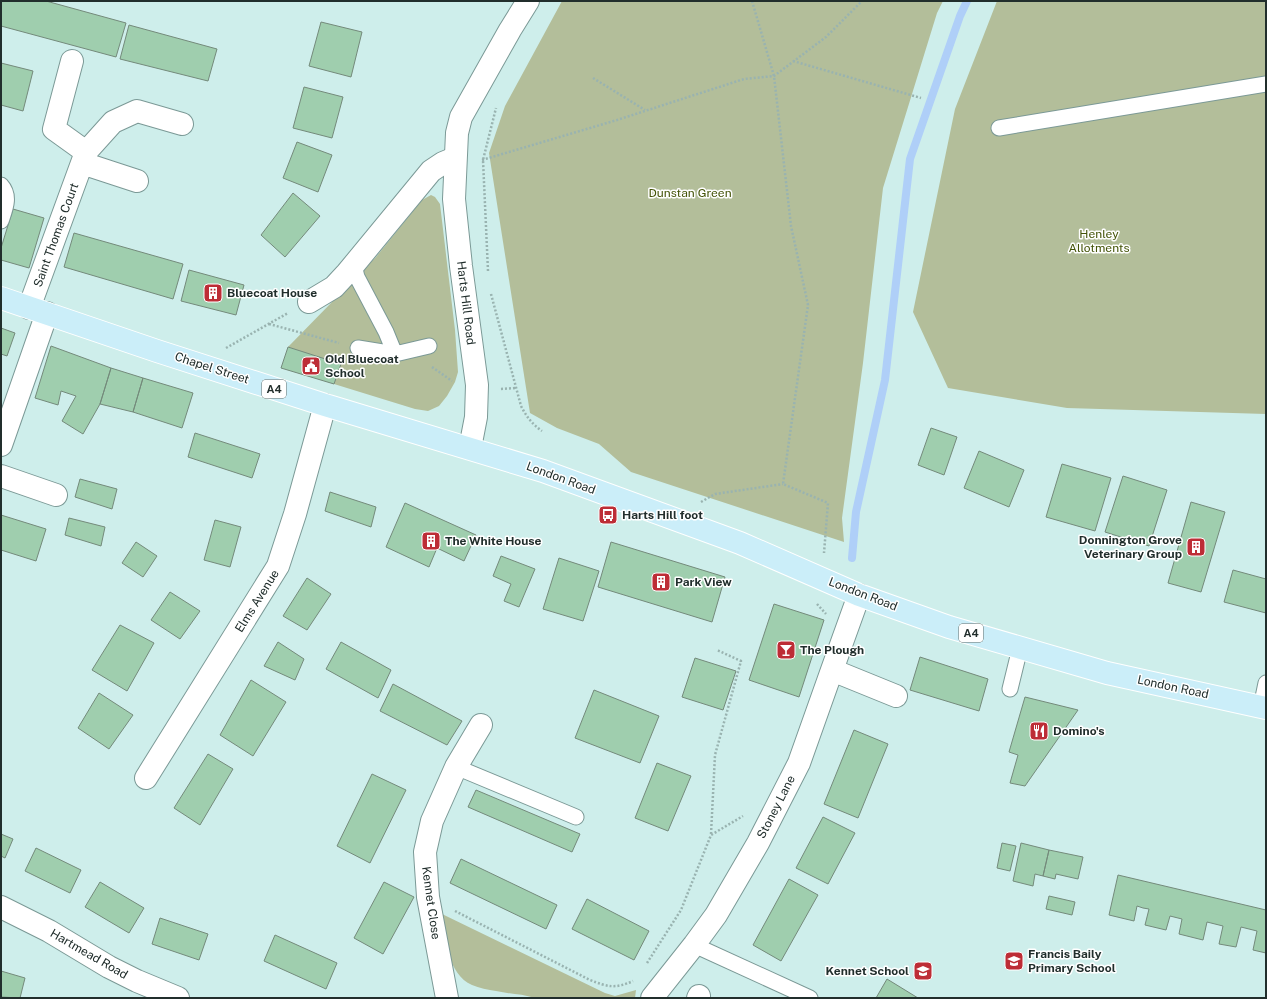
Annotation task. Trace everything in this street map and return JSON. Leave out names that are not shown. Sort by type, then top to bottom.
[{"type":"main road","name":"Chapel Street","points":[[1,298],[325,405],[470,448]]},
{"type":"main road","name":"London Road","points":[[470,448],[543,471],[740,543],[859,595],[950,627],[1107,673],[1264,707]]},
{"type":"street","name":"Harts Hill Road","points":[[470,448],[476,417],[477,385],[461,266],[454,198],[455,158],[458,133],[461,117],[528,1]]},
{"type":"street","points":[[72,61],[54,129],[84,157],[137,180]]},
{"type":"street","name":"Saint Thomas Court","points":[[1,445],[38,311],[84,157],[113,122],[137,111],[182,124]]},
{"type":"street","points":[[309,302],[334,288],[431,171],[443,163],[455,158]]},
{"type":"street","name":"Elms Avenue","points":[[146,778],[278,566],[295,514],[325,405]]},
{"type":"street","points":[[1,476],[56,495]]},
{"type":"street","name":"Stoney Lane","points":[[652,998],[716,915],[754,850],[799,763],[859,595]]},
{"type":"street","points":[[832,670],[896,696]]},
{"type":"street","name":"Kennet Close","points":[[447,998],[428,898],[425,852],[432,821],[456,766],[481,725]]},
{"type":"street","name":"Hartmead Road","points":[[1,908],[49,931],[109,967],[137,981],[178,998]]},
{"type":"lane","points":[[999,128],[1266,84]]},
{"type":"lane","points":[[1,185],[4,188],[7,202],[1,221]]},
{"type":"lane","points":[[354,265],[357,276],[386,332],[395,354]]},
{"type":"lane","points":[[358,348],[395,354],[429,346]]},
{"type":"lane","points":[[1010,689],[1020,648]]},
{"type":"lane","points":[[1264,707],[1266,683]]},
{"type":"lane","points":[[456,766],[576,817]]},
{"type":"lane","points":[[694,945],[810,998]]},
{"type":"path","points":[[752,1],[774,76],[791,226],[808,305],[783,484]]},
{"type":"path","points":[[455,158],[484,160],[744,79],[774,76],[826,36],[862,1]]},
{"type":"path","points":[[793,61],[921,98]]},
{"type":"path","points":[[593,78],[645,110]]},
{"type":"path","points":[[488,277],[484,160],[497,104]]},
{"type":"path","points":[[490,292],[521,406],[533,425],[542,432]]},
{"type":"path","points":[[215,369],[222,350],[309,302]]},
{"type":"path","points":[[268,324],[358,348]]},
{"type":"path","points":[[411,350],[423,362],[452,381]]},
{"type":"path","points":[[501,389],[516,388]]},
{"type":"path","points":[[695,505],[715,494],[783,484],[828,503],[824,554]]},
{"type":"path","points":[[816,603],[828,616]]},
{"type":"path","points":[[644,967],[680,910],[711,835],[715,755],[741,661],[717,650]]},
{"type":"path","points":[[711,835],[748,814]]},
{"type":"path","points":[[428,898],[590,980],[606,986],[621,986],[635,980]]},
{"type":"green space","name":"Dunstan Green","points":[[562,1],[943,1],[937,13],[883,188],[863,363],[842,518],[844,542],[631,472],[599,444],[557,428],[530,413],[489,153],[505,106]]},
{"type":"green space","name":"Henley Allotments","points":[[997,1],[1266,1],[1266,414],[1067,408],[948,388],[913,312],[955,109]]},
{"type":"green space","points":[[431,195],[435,197],[440,204],[455,330],[458,372],[455,382],[447,396],[439,406],[428,411],[415,409],[334,384],[340,364],[288,347],[376,257],[422,200]]},
{"type":"green space","points":[[442,914],[605,993],[615,996],[636,990],[635,998],[535,998],[472,985],[457,973],[452,964],[444,933]]},
{"type":"building","points":[[1,1],[46,1],[126,23],[116,57],[1,26]]},
{"type":"building","points":[[321,22],[362,32],[351,77],[309,66]]},
{"type":"building","points":[[129,25],[217,49],[208,81],[120,59]]},
{"type":"building","points":[[1,63],[33,71],[23,111],[1,105]]},
{"type":"building","points":[[304,87],[343,97],[332,138],[293,128]]},
{"type":"building","points":[[297,142],[332,155],[318,192],[283,178]]},
{"type":"building","points":[[293,193],[320,216],[285,257],[261,235]]},
{"type":"building","points":[[13,209],[44,218],[29,268],[1,260],[1,248]]},
{"type":"building","points":[[74,233],[183,264],[173,299],[64,267]]},
{"type":"building","name":"Bluecoat House","points":[[189,270],[244,285],[236,315],[181,301]]},
{"type":"building","points":[[1,328],[15,333],[7,356],[1,354]]},
{"type":"building","points":[[51,346],[111,368],[100,404],[83,434],[62,421],[76,396],[61,391],[58,405],[35,398]]},
{"type":"building","name":"Old Bluecoat School","points":[[288,347],[341,364],[334,384],[281,368]]},
{"type":"building","points":[[111,368],[143,378],[133,412],[100,404]]},
{"type":"building","points":[[143,378],[193,393],[182,428],[133,412]]},
{"type":"building","points":[[931,428],[957,437],[944,475],[918,465]]},
{"type":"building","points":[[195,433],[260,454],[252,478],[188,457]]},
{"type":"building","points":[[979,451],[1024,470],[1009,507],[964,488]]},
{"type":"building","points":[[1062,464],[1111,478],[1095,531],[1046,517]]},
{"type":"building","points":[[1123,476],[1167,490],[1149,546],[1105,532]]},
{"type":"building","points":[[80,479],[117,489],[112,509],[75,497]]},
{"type":"building","points":[[330,492],[376,507],[371,527],[325,511]]},
{"type":"building","name":"Donnington Grove Veterinary Group","points":[[1191,502],[1225,512],[1201,592],[1168,583]]},
{"type":"building","name":"The White House","points":[[405,503],[476,535],[464,561],[437,548],[429,567],[386,547]]},
{"type":"building","points":[[1,515],[46,529],[36,561],[1,550]]},
{"type":"building","points":[[69,518],[105,527],[101,546],[65,535]]},
{"type":"building","points":[[215,520],[241,527],[230,567],[204,560]]},
{"type":"building","points":[[136,542],[157,556],[143,577],[122,563]]},
{"type":"building","name":"Park View","points":[[611,542],[725,577],[712,622],[598,587]]},
{"type":"building","points":[[501,556],[535,569],[519,607],[504,601],[511,584],[493,576]]},
{"type":"building","points":[[559,558],[599,571],[583,621],[543,609]]},
{"type":"building","points":[[1233,570],[1266,579],[1266,613],[1224,602]]},
{"type":"building","points":[[307,578],[331,594],[307,630],[283,616]]},
{"type":"building","points":[[170,592],[200,611],[180,639],[151,620]]},
{"type":"building","name":"The Plough","points":[[774,604],[824,620],[799,697],[749,680]]},
{"type":"building","points":[[120,625],[154,643],[127,691],[92,670]]},
{"type":"building","points":[[278,642],[304,659],[295,680],[264,666]]},
{"type":"building","points":[[341,642],[391,670],[378,698],[326,669]]},
{"type":"building","points":[[920,657],[988,679],[979,711],[910,690]]},
{"type":"building","points":[[695,658],[736,671],[723,710],[682,697]]},
{"type":"building","points":[[251,680],[286,702],[253,756],[220,735]]},
{"type":"building","points":[[393,684],[462,721],[447,745],[380,711]]},
{"type":"building","points":[[594,690],[659,716],[640,763],[575,738]]},
{"type":"building","points":[[99,693],[133,715],[109,749],[78,728]]},
{"type":"building","name":"Domino's","points":[[1025,697],[1078,710],[1025,786],[1010,783],[1018,755],[1009,752]]},
{"type":"building","points":[[854,730],[888,744],[858,818],[824,804]]},
{"type":"building","points":[[208,754],[233,769],[200,825],[174,808]]},
{"type":"building","points":[[657,763],[691,776],[668,831],[635,818]]},
{"type":"building","points":[[372,774],[406,790],[370,863],[337,846]]},
{"type":"building","points":[[476,790],[580,834],[572,852],[468,807]]},
{"type":"building","points":[[823,817],[855,833],[828,884],[796,868]]},
{"type":"building","points":[[1,834],[13,839],[5,858],[1,856]]},
{"type":"building","points":[[1002,843],[1016,846],[1010,871],[997,868]]},
{"type":"building","points":[[1021,843],[1049,850],[1043,876],[1035,874],[1033,886],[1013,881]]},
{"type":"building","points":[[36,848],[81,870],[70,893],[25,871]]},
{"type":"building","points":[[1049,850],[1083,857],[1078,879],[1056,874],[1055,879],[1043,876]]},
{"type":"building","points":[[461,859],[557,905],[546,929],[450,883]]},
{"type":"building","points":[[1118,875],[1266,910],[1266,953],[1253,950],[1257,931],[1241,927],[1236,947],[1219,944],[1223,926],[1207,922],[1203,940],[1179,934],[1182,919],[1170,916],[1166,930],[1145,925],[1149,909],[1137,906],[1134,921],[1109,915]]},
{"type":"building","points":[[789,879],[818,895],[781,961],[753,945]]},
{"type":"building","points":[[100,882],[144,908],[129,933],[85,907]]},
{"type":"building","points":[[384,882],[414,897],[383,954],[354,938]]},
{"type":"building","points":[[1049,896],[1075,902],[1072,915],[1046,909]]},
{"type":"building","points":[[587,899],[649,931],[634,960],[572,929]]},
{"type":"building","points":[[160,918],[208,934],[199,960],[152,944]]},
{"type":"building","points":[[275,935],[337,963],[326,989],[264,961]]},
{"type":"building","points":[[1,971],[25,978],[20,998],[1,997]]},
{"type":"building","points":[[887,979],[918,998],[876,998]]},
{"type":"waterway","points":[[852,558],[856,512],[885,380],[910,159],[960,16],[967,1]]},
{"type":"place","name":"Bluecoat House","points":[[213,293]]},
{"type":"place","name":"Old Bluecoat School","points":[[311,366]]},
{"type":"place","name":"Harts Hill foot","points":[[608,515]]},
{"type":"place","name":"The White House","points":[[431,541]]},
{"type":"place","name":"Donnington Grove Veterinary Group","points":[[1196,547]]},
{"type":"place","name":"Park View","points":[[661,582]]},
{"type":"place","name":"The Plough","points":[[786,650]]},
{"type":"place","name":"Domino's","points":[[1039,731]]},
{"type":"place","name":"Francis Baily Primary School","points":[[1014,961]]},
{"type":"place","name":"Kennet School","points":[[923,971]]}]
